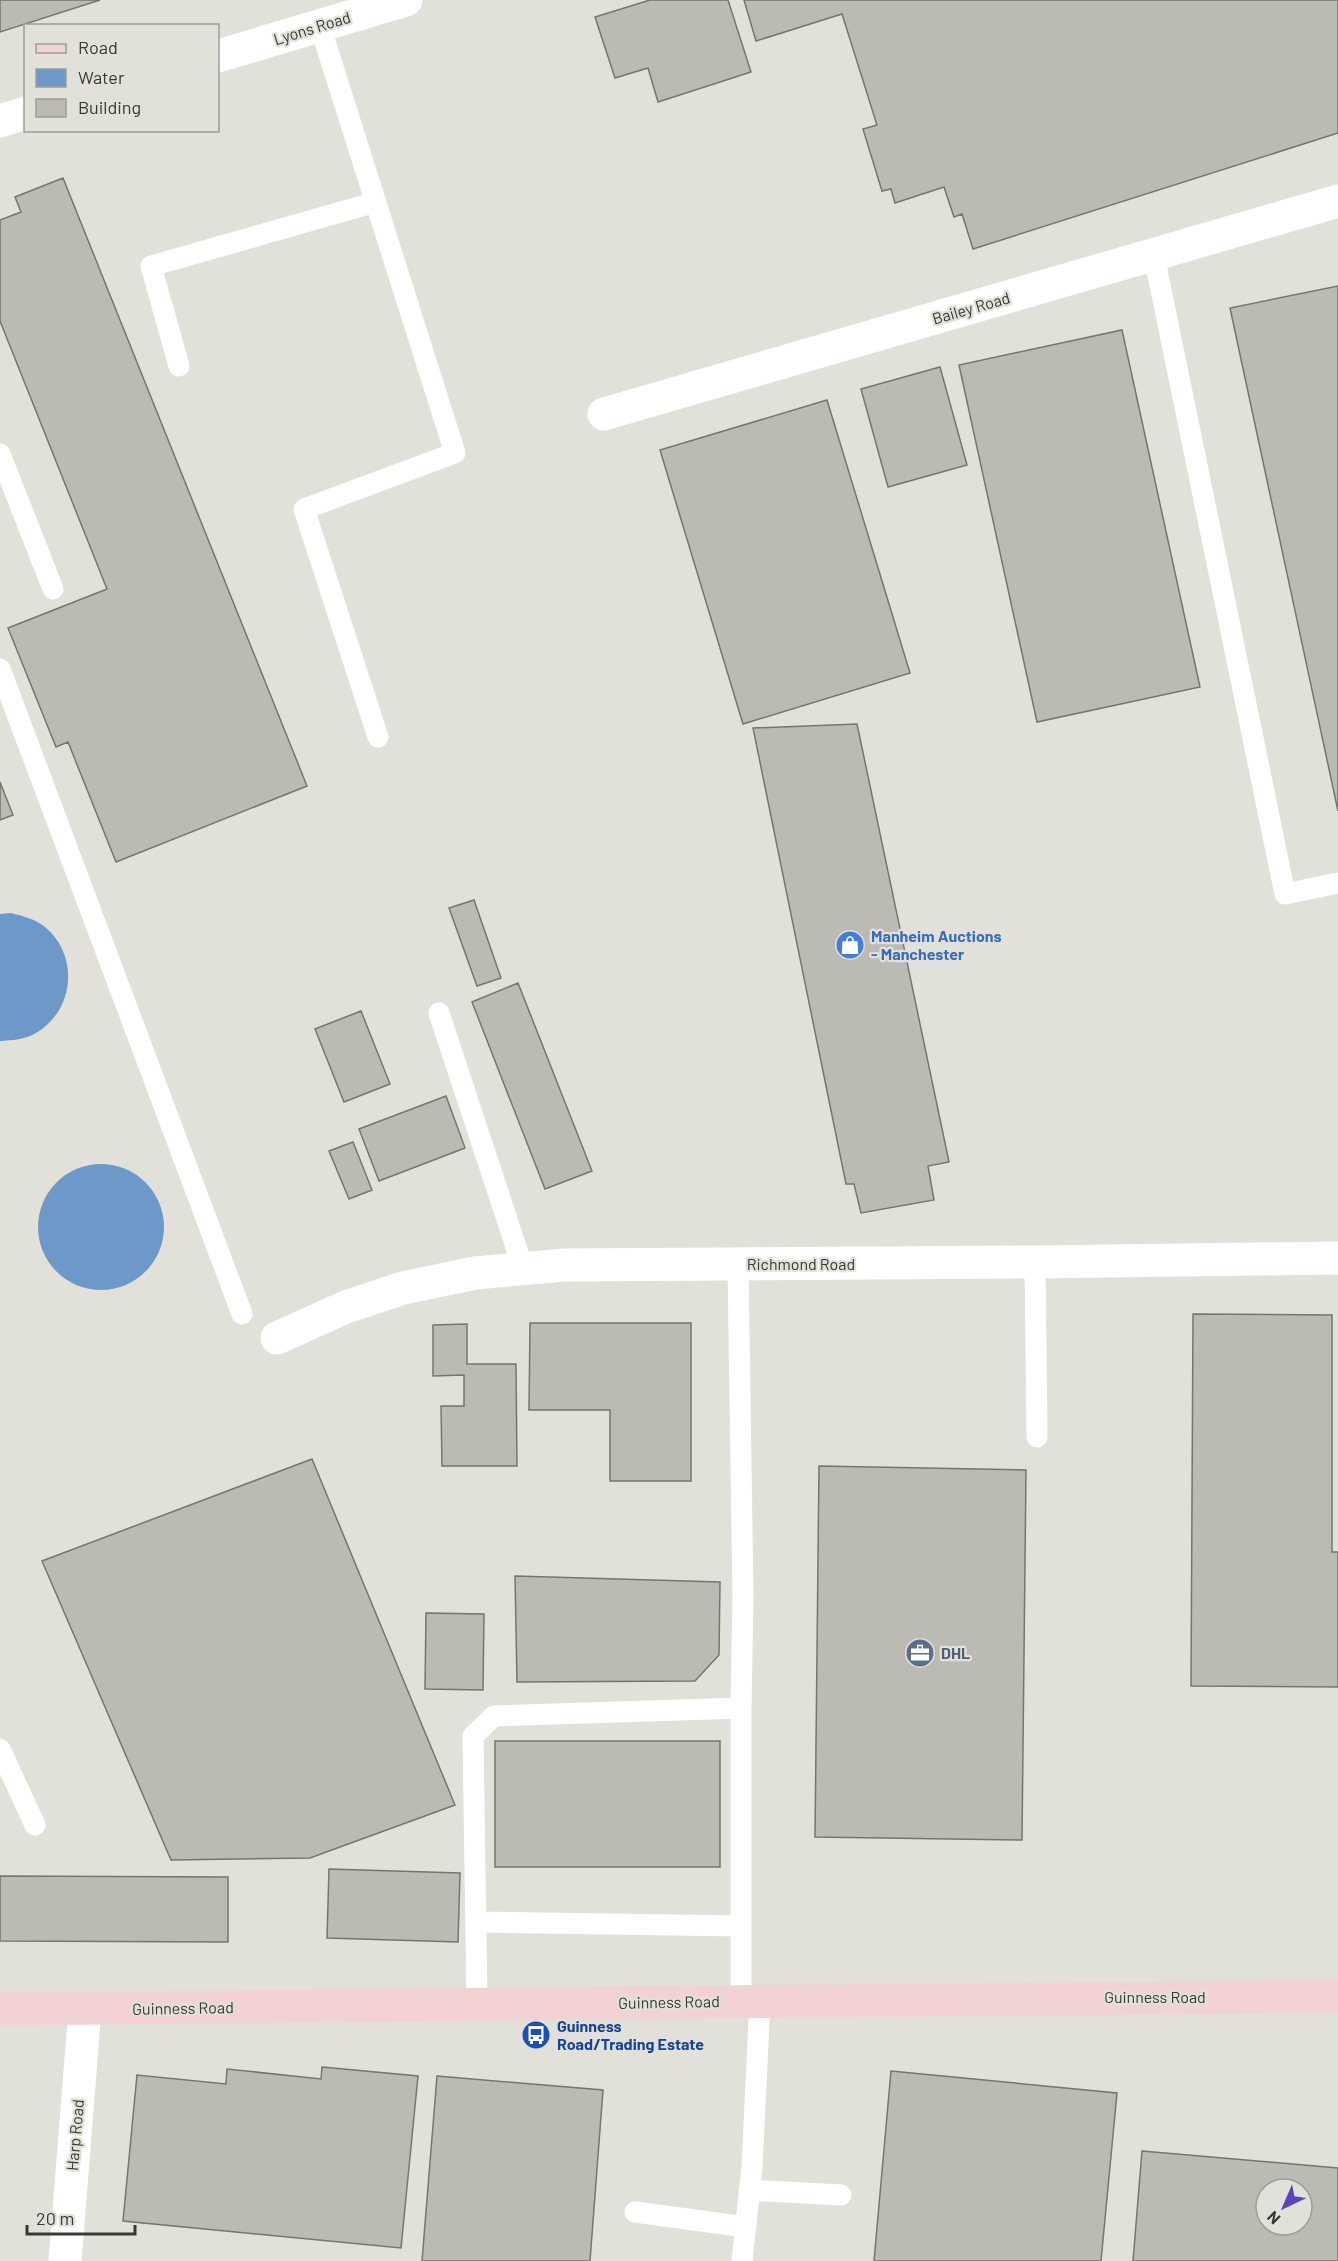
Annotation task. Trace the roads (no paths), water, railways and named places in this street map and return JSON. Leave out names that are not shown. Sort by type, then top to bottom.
[{"type":"street","name":"Lyons Road","points":[[219,56],[406,0]]},
{"type":"street","points":[[0,121],[24,115]]},
{"type":"street","name":"Bailey Road","points":[[604,414],[1338,201]]},
{"type":"street","name":"Richmond Road","points":[[277,1338],[346,1307],[403,1288],[475,1273],[523,1268],[564,1265],[1035,1263],[1338,1258]]},
{"type":"street","name":"Guinness Road","points":[[0,2009],[1338,1996]]},
{"type":"street","name":"Harp Road","points":[[65,2261],[85,2009]]},
{"type":"lane","points":[[320,26],[455,453],[304,509],[378,737]]},
{"type":"lane","points":[[179,366],[151,266],[376,202]]},
{"type":"lane","points":[[1154,256],[1285,894],[1338,884]]},
{"type":"lane","points":[[0,454],[53,589]]},
{"type":"lane","points":[[0,669],[242,1314]]},
{"type":"lane","points":[[439,1013],[523,1268]]},
{"type":"lane","points":[[1035,1263],[1037,1437]]},
{"type":"lane","points":[[738,1264],[743,1596],[741,1926],[750,2001],[749,2190],[742,2261]]},
{"type":"lane","points":[[477,2004],[474,1736],[494,1716],[741,1708]]},
{"type":"lane","points":[[0,1749],[35,1825]]},
{"type":"lane","points":[[476,1922],[741,1926]]},
{"type":"lane","points":[[749,2190],[841,2196]]},
{"type":"lane","points":[[635,2212],[746,2227]]},
{"type":"water","points":[[11,913],[37,922],[56,939],[64,953],[68,967],[68,983],[65,997],[49,1023],[27,1037],[0,1041],[0,914]]},
{"type":"water","points":[[101,1164],[125,1168],[146,1182],[160,1203],[164,1227],[160,1251],[146,1272],[125,1286],[101,1290],[77,1286],[56,1272],[42,1251],[38,1227],[42,1203],[56,1182],[77,1168]]},
{"type":"place","name":"Manheim Auctions - Manchester","points":[[850,945]]},
{"type":"place","name":"DHL","points":[[920,1653]]},
{"type":"place","name":"Guinness Road/Trading Estate","points":[[536,2035]]}]
